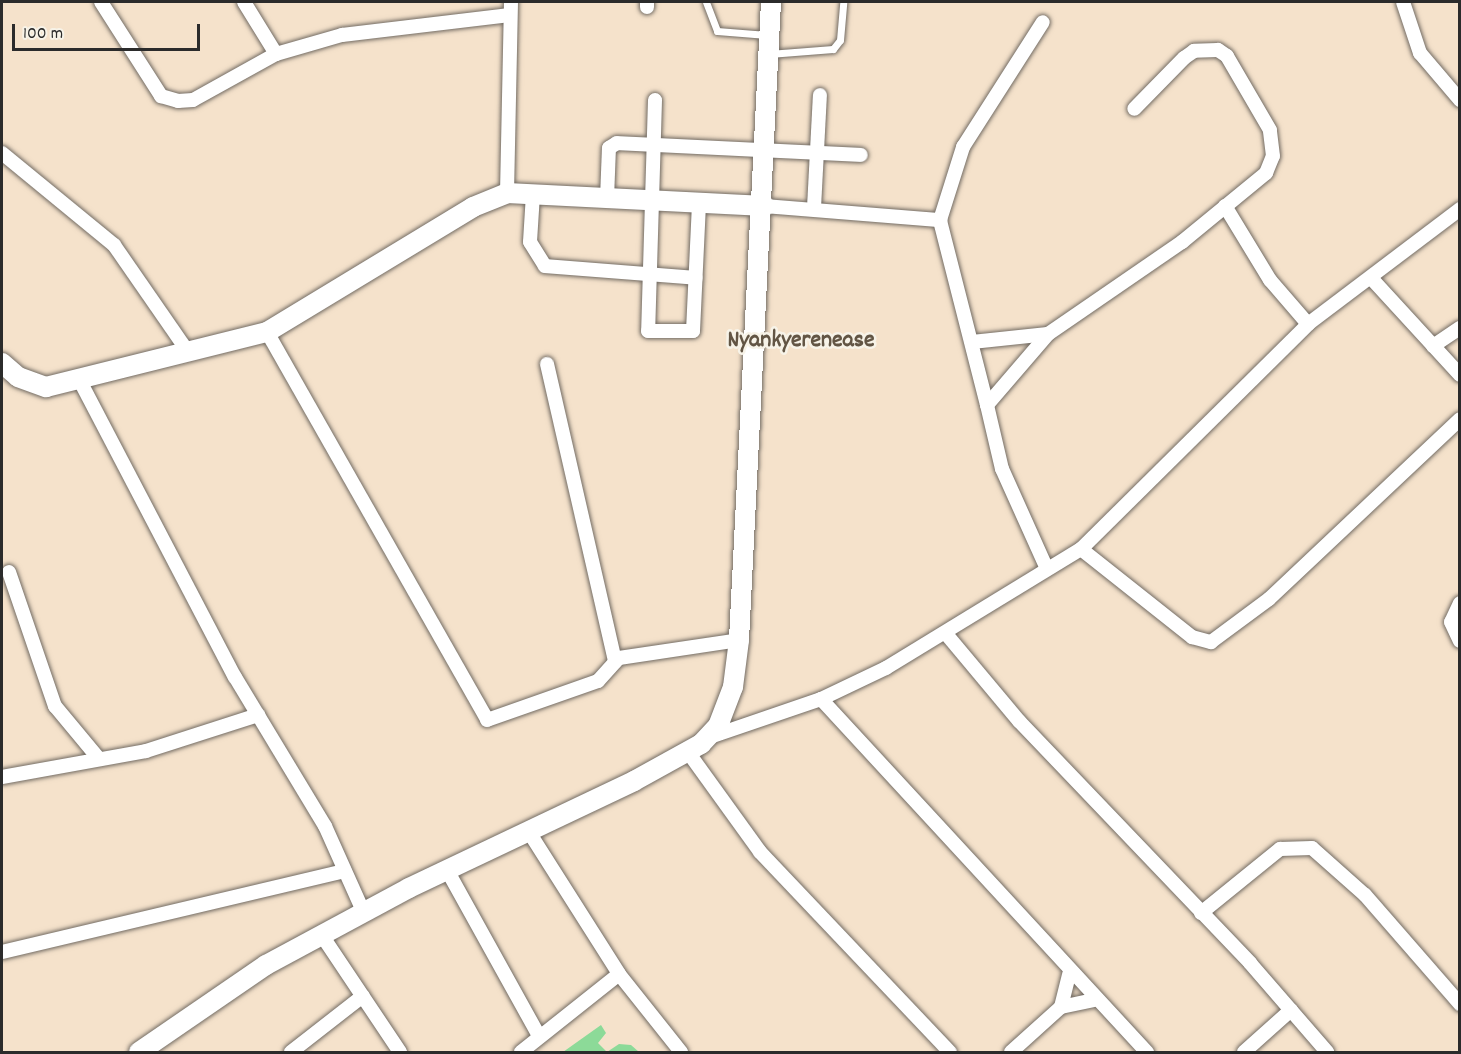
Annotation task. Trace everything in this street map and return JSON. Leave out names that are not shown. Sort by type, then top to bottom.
[{"type":"street","points":[[101,2],[161,96],[178,101],[193,99],[276,54],[342,35],[510,8],[507,193]]},
{"type":"street","points":[[244,2],[276,54]]},
{"type":"street","points":[[710,737],[729,703],[739,640],[765,206],[771,2]]},
{"type":"street","points":[[1403,2],[1420,53],[1460,100]]},
{"type":"street","points":[[1043,22],[963,147],[940,220],[1002,469],[1047,569]]},
{"type":"street","points":[[987,405],[1048,334],[1225,206],[1266,172],[1273,144],[1227,56],[1218,50],[1194,51],[1134,109]]},
{"type":"street","points":[[814,208],[820,95]]},
{"type":"street","points":[[655,100],[654,204],[648,332],[687,334],[694,326],[699,206]]},
{"type":"street","points":[[607,199],[612,144],[861,155]]},
{"type":"street","points":[[2,153],[118,250],[188,352]]},
{"type":"street","points":[[2,363],[33,385],[80,381],[267,332],[473,207],[507,193],[654,204],[814,208],[940,220]]},
{"type":"street","points":[[533,194],[530,242],[545,266],[696,279]]},
{"type":"street","points":[[1225,206],[1270,280],[1308,324]]},
{"type":"street","points":[[139,1053],[222,992],[363,911],[529,832],[688,752],[710,737],[821,699],[947,635],[1081,549],[1308,324],[1372,279],[1460,208]]},
{"type":"street","points":[[1372,279],[1460,375]]},
{"type":"street","points":[[1433,346],[1460,328]]},
{"type":"street","points":[[267,332],[478,711],[487,720],[598,681],[615,661],[647,651],[739,640]]},
{"type":"street","points":[[972,342],[1048,334]]},
{"type":"street","points":[[547,364],[615,661]]},
{"type":"street","points":[[80,381],[258,715],[296,772],[363,911]]},
{"type":"street","points":[[1081,549],[1192,637],[1211,642],[1269,599],[1460,419]]},
{"type":"street","points":[[9,572],[55,706],[99,759]]},
{"type":"street","points":[[1460,603],[1451,622],[1460,641]]},
{"type":"street","points":[[947,635],[1027,730],[1201,913],[1291,1010],[1327,1053]]},
{"type":"street","points":[[821,699],[1069,974],[1147,1053]]},
{"type":"street","points":[[2,777],[99,759],[258,715]]},
{"type":"street","points":[[688,752],[760,852],[950,1053]]},
{"type":"street","points":[[529,832],[619,974],[681,1053]]},
{"type":"street","points":[[1201,913],[1280,849],[1312,848],[1365,895],[1460,1004]]},
{"type":"street","points":[[447,870],[539,1036]]},
{"type":"street","points":[[2,952],[345,871]]},
{"type":"street","points":[[321,934],[400,1053]]},
{"type":"street","points":[[521,1053],[539,1036],[619,974]]},
{"type":"street","points":[[1061,1007],[1069,974]]},
{"type":"street","points":[[291,1053],[363,996]]},
{"type":"street","points":[[1011,1053],[1061,1007],[1093,1000]]},
{"type":"street","points":[[1244,1053],[1291,1010]]},
{"type":"lane","points":[[706,2],[717,31],[769,44],[833,49],[840,40],[843,2]]},
{"type":"green space","points":[[601,1025],[606,1033],[598,1043],[607,1052],[563,1052]]},
{"type":"green space","points":[[619,1044],[631,1045],[639,1052],[607,1052]]},
{"type":"district","name":"Nyankyerenease","points":[[801,342]]}]
